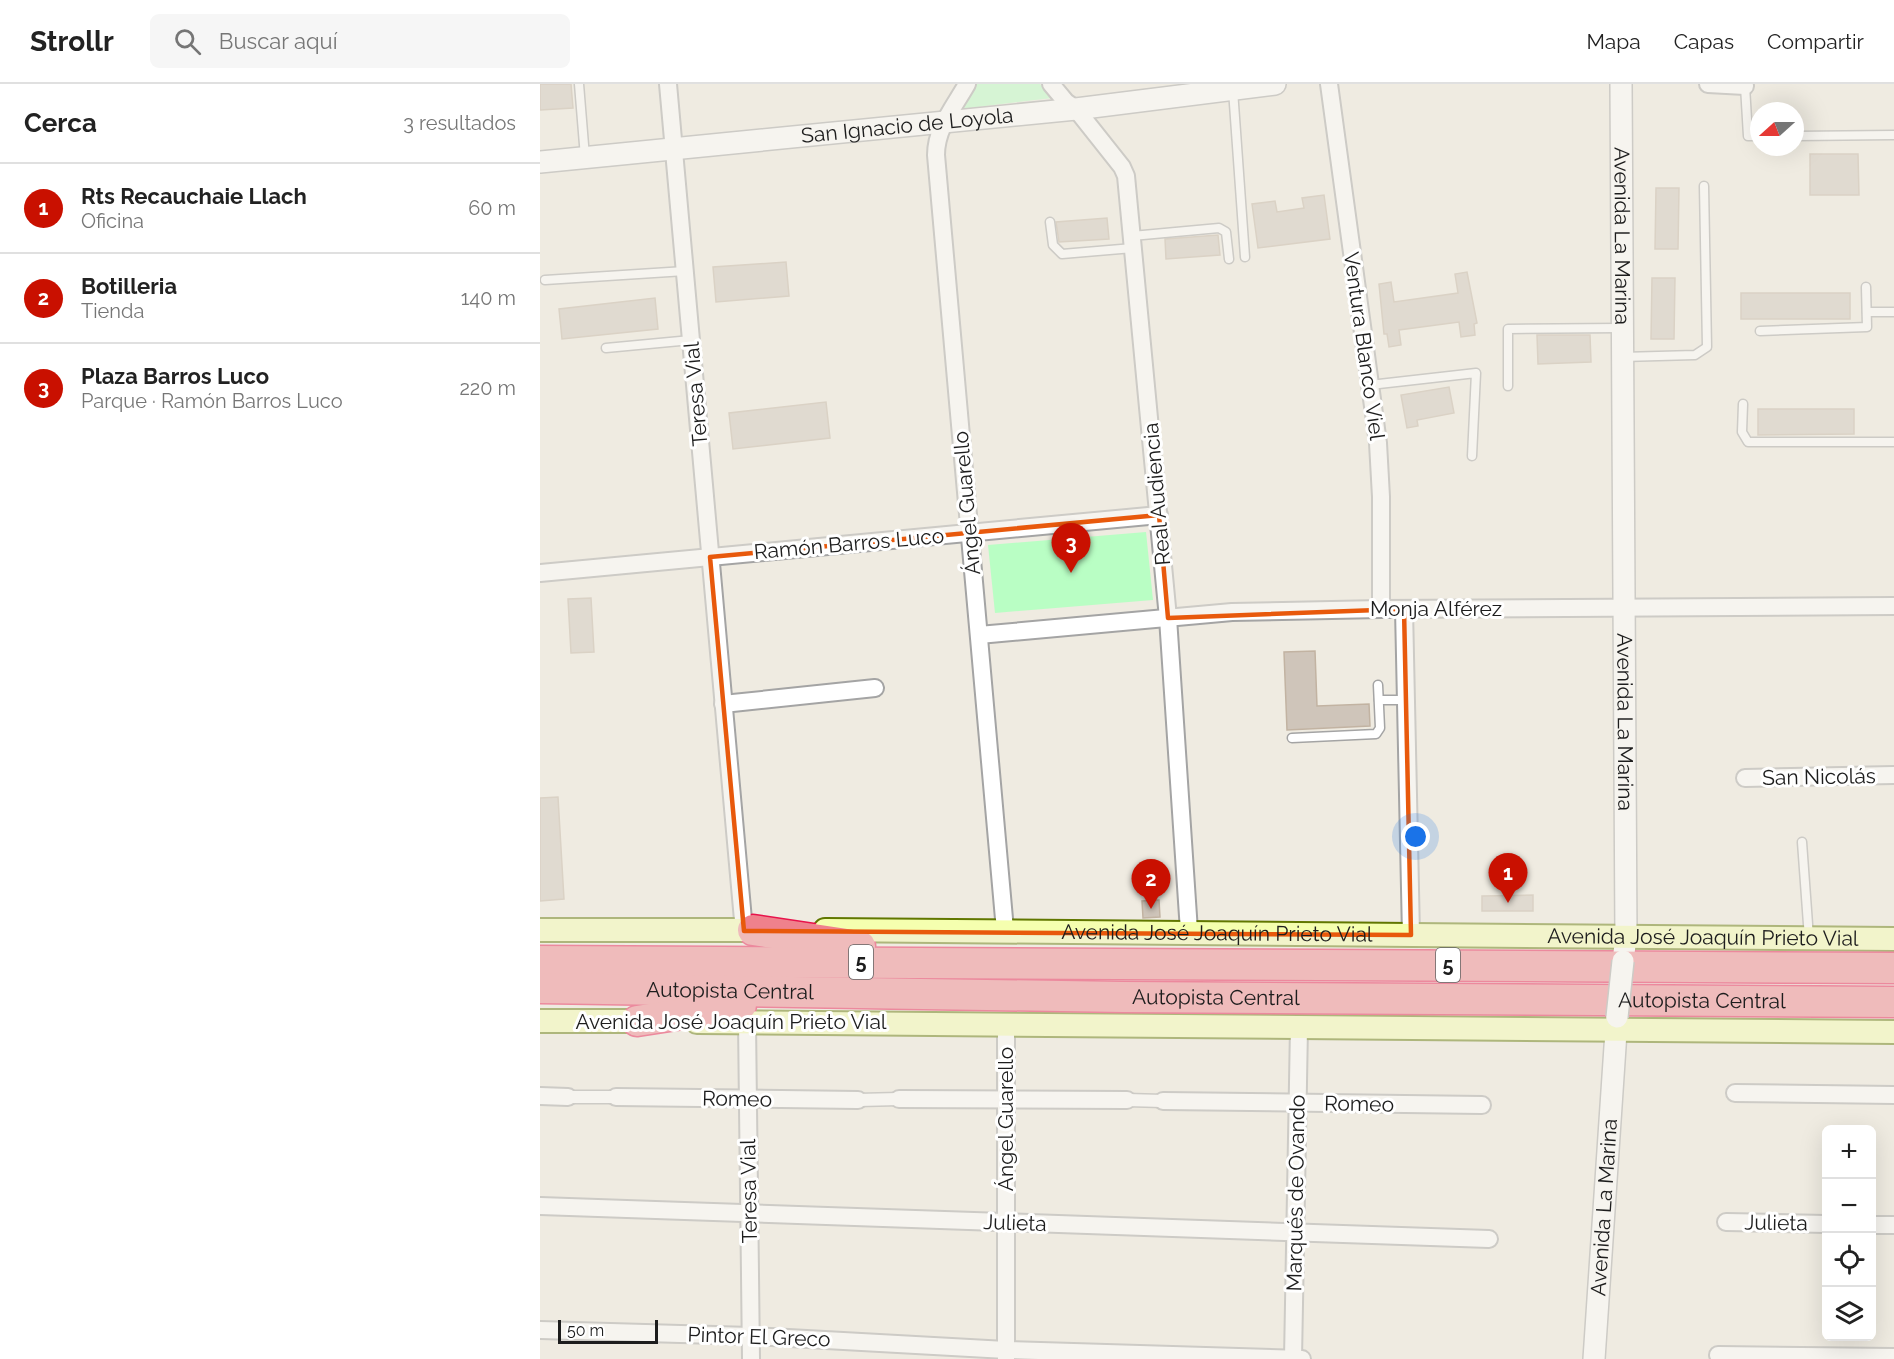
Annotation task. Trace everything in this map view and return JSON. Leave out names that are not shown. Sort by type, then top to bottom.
[{"type":"highway","points":[[748,931],[988,963]]},
{"type":"highway","name":"Autopista Central","points":[[540,962],[1894,968]]},
{"type":"highway","name":"Autopista Central","points":[[540,988],[1894,1002]]},
{"type":"highway","points":[[637,1021],[770,1001],[868,993]]},
{"type":"main road","name":"Avenida José Joaquín Prieto Vial","points":[[540,930],[1190,931],[1894,939]]},
{"type":"main road","name":"Avenida José Joaquín Prieto Vial","points":[[540,1021],[1299,1027],[1620,1025],[1894,1032]]},
{"type":"street","name":"Teresa Vial","points":[[668,84],[723,704],[748,931]]},
{"type":"street","name":"Ángel Guarello","points":[[967,84],[943,123],[936,155],[1005,930]]},
{"type":"street","name":"Real Audiencia","points":[[1051,84],[1066,102],[1076,109],[1122,167],[1127,183],[1168,618],[1190,931]]},
{"type":"street","name":"San Ignacio de Loyola","points":[[540,162],[1076,109],[1275,84]]},
{"type":"street","name":"Ventura Blanco Viel","points":[[1329,84],[1381,470],[1381,609]]},
{"type":"street","name":"Avenida La Marina","points":[[1606,1359],[1608,1233],[1626,937],[1620,84]]},
{"type":"street","points":[[1708,84],[1745,86]]},
{"type":"street","name":"Ramón Barros Luco","points":[[540,573],[1159,515]]},
{"type":"street","name":"Monja Alférez","points":[[979,635],[1232,612],[1894,606]]},
{"type":"street","points":[[1404,609],[1412,935]]},
{"type":"street","points":[[723,704],[875,688]]},
{"type":"street","name":"San Nicolás","points":[[1745,778],[1894,776]]},
{"type":"street","name":"Teresa Vial","points":[[747,1022],[751,1359]]},
{"type":"street","name":"Ángel Guarello","points":[[1006,1024],[1006,1354]]},
{"type":"street","name":"Marqués de Ovando","points":[[1293,1359],[1299,1027]]},
{"type":"street","points":[[1735,1093],[1894,1095]]},
{"type":"street","points":[[540,1096],[616,1097]]},
{"type":"street","name":"Romeo","points":[[616,1097],[858,1100]]},
{"type":"street","points":[[858,1100],[1006,1098],[1163,1101]]},
{"type":"street","name":"Romeo","points":[[1163,1101],[1482,1105]]},
{"type":"street","name":"Julieta","points":[[540,1206],[1490,1239]]},
{"type":"street","name":"Julieta","points":[[1726,1222],[1822,1224]]},
{"type":"street","points":[[1876,1225],[1894,1225]]},
{"type":"street","name":"Avenida La Marina","points":[[1594,1359],[1608,1233]]},
{"type":"street","name":"Pintor El Greco","points":[[540,1330],[751,1336],[1006,1354],[1302,1359]]},
{"type":"street","points":[[1718,1355],[1894,1357]]},
{"type":"lane","points":[[579,84],[585,157]]},
{"type":"lane","points":[[1745,86],[1748,136],[1750,136]]},
{"type":"lane","points":[[1242,87],[1245,257]]},
{"type":"lane","points":[[1804,136],[1894,135]]},
{"type":"lane","points":[[1622,357],[1695,355],[1707,347],[1704,186]]},
{"type":"lane","points":[[1050,222],[1053,245],[1062,254],[1219,228],[1226,232],[1229,260]]},
{"type":"lane","points":[[545,280],[685,271]]},
{"type":"lane","points":[[1760,330],[1867,327],[1866,287]]},
{"type":"lane","points":[[1867,312],[1894,312]]},
{"type":"lane","points":[[1508,386],[1508,329],[1622,328]]},
{"type":"lane","points":[[606,348],[691,340]]},
{"type":"lane","points":[[1370,385],[1476,373],[1472,456]]},
{"type":"lane","points":[[1743,404],[1742,432],[1748,442],[1894,442]]},
{"type":"lane","points":[[1292,738],[1376,734],[1380,728],[1378,685]]},
{"type":"lane","points":[[1379,700],[1406,700]]},
{"type":"lane","points":[[1802,842],[1809,938]]},
{"type":"highlighted area","points":[[1159,515],[1168,618],[1404,609],[1411,935],[744,931],[710,557]]},
{"type":"green space","points":[[975,84],[1040,84],[1052,98],[961,109]]},
{"type":"green space","points":[[1146,532],[1153,600],[995,613],[988,545]]},
{"type":"building","points":[[540,84],[571,84],[573,108],[540,110]]},
{"type":"building","points":[[1810,154],[1858,154],[1859,195],[1810,195]]},
{"type":"building","points":[[1656,188],[1679,188],[1678,249],[1655,249]]},
{"type":"building","points":[[1324,195],[1330,239],[1258,248],[1252,204],[1275,201],[1277,212],[1304,208],[1302,198]]},
{"type":"building","points":[[1107,218],[1109,239],[1059,242],[1056,222]]},
{"type":"building","points":[[1218,235],[1220,255],[1166,259],[1165,239]]},
{"type":"building","points":[[786,262],[789,296],[716,302],[713,267]]},
{"type":"building","points":[[1467,272],[1477,323],[1474,324],[1475,335],[1461,337],[1459,322],[1399,330],[1401,345],[1389,347],[1387,334],[1384,334],[1379,284],[1391,282],[1394,302],[1458,293],[1455,274]]},
{"type":"building","points":[[1652,278],[1675,278],[1674,339],[1651,339]]},
{"type":"building","points":[[1741,293],[1850,293],[1850,319],[1741,319]]},
{"type":"building","points":[[655,298],[658,329],[562,339],[559,309]]},
{"type":"building","points":[[1537,335],[1590,335],[1591,362],[1538,364]]},
{"type":"building","points":[[1449,387],[1454,413],[1417,420],[1418,426],[1407,428],[1401,395]]},
{"type":"building","points":[[826,402],[830,438],[733,449],[729,413]]},
{"type":"building","points":[[1758,409],[1854,409],[1854,434],[1758,435]]},
{"type":"building","points":[[591,598],[594,652],[571,653],[568,599]]},
{"type":"building","points":[[1315,651],[1317,706],[1369,704],[1370,726],[1287,730],[1284,652]]},
{"type":"building","points":[[558,797],[564,899],[540,901],[540,798]]},
{"type":"building","points":[[1533,895],[1533,911],[1482,911],[1482,896]]},
{"type":"building","points":[[1159,900],[1160,917],[1143,918],[1142,901]]},
{"type":"place","name":"Plaza Barros Luco","points":[[1071,573]]},
{"type":"place","name":"Rts Recauchaie Llach","points":[[1508,903]]},
{"type":"place","name":"Botilleria","points":[[1151,909]]}]
